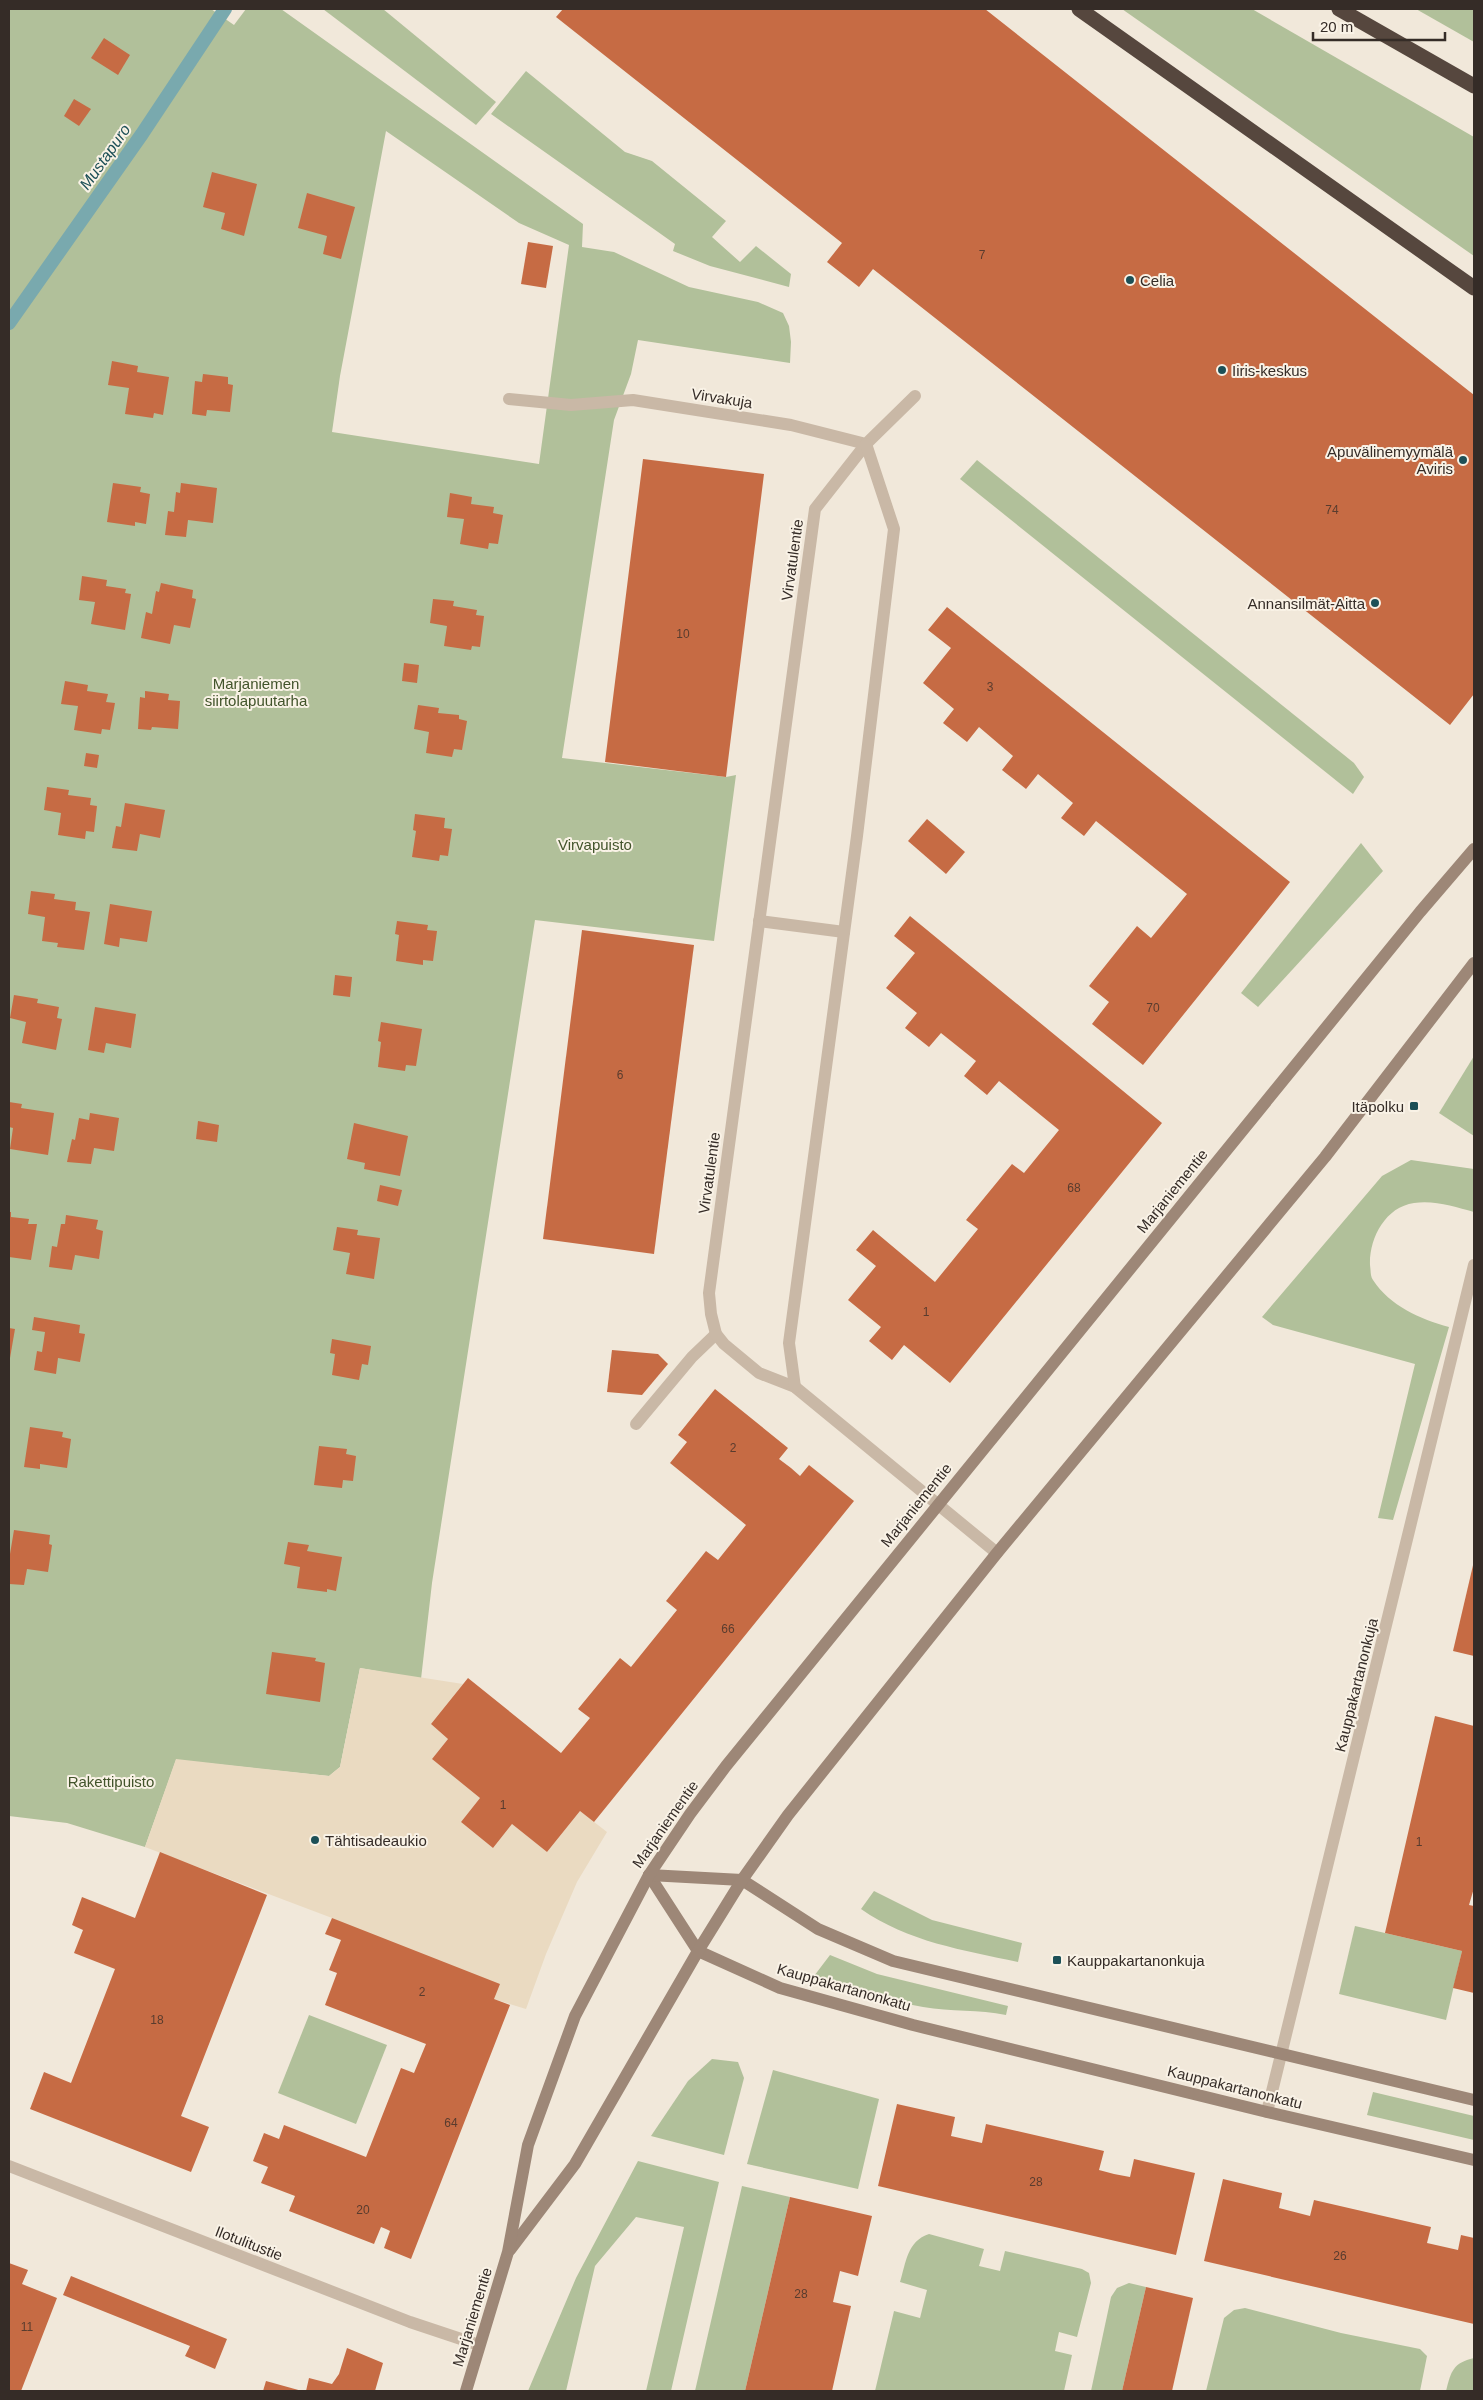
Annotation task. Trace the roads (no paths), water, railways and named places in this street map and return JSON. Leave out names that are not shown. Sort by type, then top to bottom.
[{"type":"highway","points":[[1079,9],[1474,288]]},
{"type":"highway","points":[[1339,9],[1474,86]]},
{"type":"main road","name":"Marjaniementie","points":[[466,2391],[508,2252],[528,2145],[575,2016],[614,1938],[649,1875],[690,1814],[726,1766],[1420,912],[1474,849]]},
{"type":"main road","name":"Marjaniementie","points":[[508,2252],[575,2164],[698,1950],[742,1880],[827,1764],[997,1553],[1324,1157],[1474,963]]},
{"type":"main road","points":[[649,1875],[742,1880],[818,1929],[893,1961],[1474,2100]]},
{"type":"main road","points":[[649,1875],[698,1950]]},
{"type":"main road","name":"Kauppakartanonkatu","points":[[698,1950],[780,1988],[808,1997],[1267,2112],[1474,2160]]},
{"type":"street","name":"Virvatulentie","points":[[716,1334],[710,1314],[709,1293],[815,509],[866,444],[915,396]]},
{"type":"street","name":"Virvakuja","points":[[509,399],[571,405],[633,400],[791,425],[866,444]]},
{"type":"street","points":[[795,1386],[789,1343],[844,932],[894,529],[866,444]]},
{"type":"street","points":[[759,921],[844,932]]},
{"type":"street","name":"Kauppakartanonkuja","points":[[1267,2112],[1474,1265]]},
{"type":"street","points":[[636,1424],[692,1357],[716,1334],[759,1373],[795,1386],[997,1553]]},
{"type":"street","name":"Ilotulitustie","points":[[9,2166],[401,2319],[479,2345]]},
{"type":"waterway","name":"Mustapuro","points":[[9,323],[142,134],[225,9]]},
{"type":"place","name":"Celia","points":[[1130,280]]},
{"type":"place","name":"Iiris-keskus","points":[[1222,370]]},
{"type":"place","name":"Apuvälinemyymälä Aviris","points":[[1463,460]]},
{"type":"place","name":"Annansilmät-Aitta","points":[[1375,603]]},
{"type":"place","name":"Itäpolku","points":[[1414,1106]]},
{"type":"place","name":"Tähtisadeaukio","points":[[315,1840]]},
{"type":"place","name":"Kauppakartanonkuja","points":[[1057,1960]]},
{"type":"park label","name":"Marjaniemen siirtolapuutarha","points":[[256,692]]},
{"type":"park label","name":"Virvapuisto","points":[[595,844]]},
{"type":"park label","name":"Rakettipuisto","points":[[111,1781]]}]
